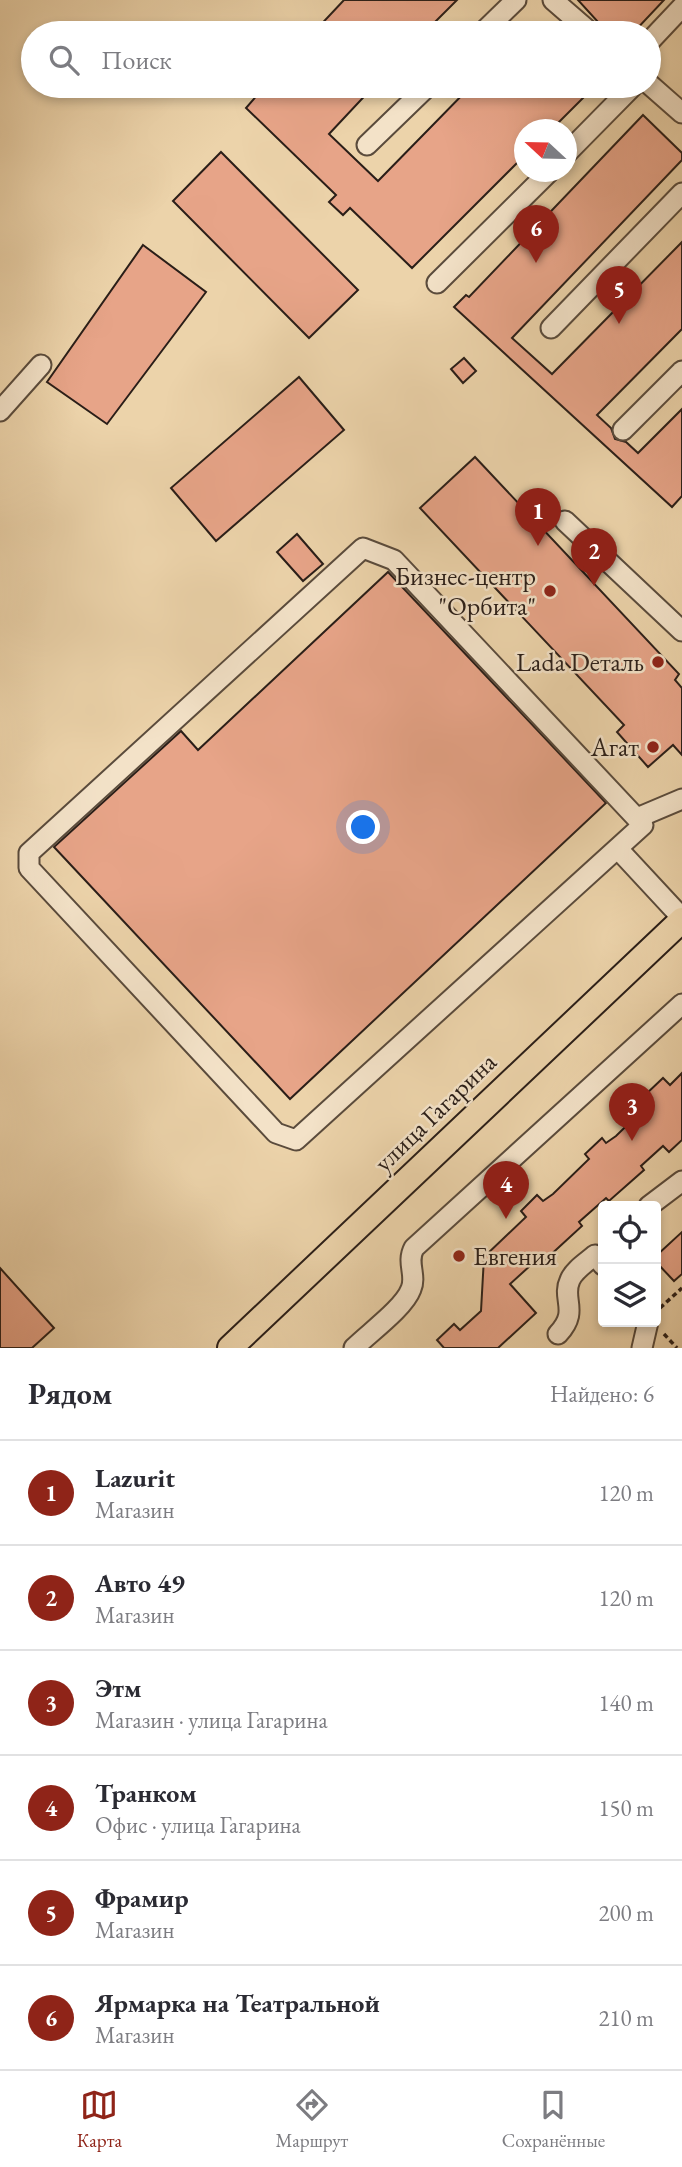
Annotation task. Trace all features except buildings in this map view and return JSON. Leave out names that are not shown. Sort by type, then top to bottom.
[{"type":"main road","name":"улица Гагарина","points":[[230,1348],[682,919]]},
{"type":"lane","points":[[494,21],[516,0]]},
{"type":"lane","points":[[553,0],[577,21]]},
{"type":"lane","points":[[661,29],[682,7]]},
{"type":"lane","points":[[661,95],[682,113]]},
{"type":"lane","points":[[367,145],[416,98]]},
{"type":"lane","points":[[577,143],[621,98]]},
{"type":"lane","points":[[437,283],[539,182]]},
{"type":"lane","points":[[551,328],[682,193]]},
{"type":"lane","points":[[0,411],[41,365]]},
{"type":"lane","points":[[623,430],[682,371]]},
{"type":"lane","points":[[565,521],[682,631]]},
{"type":"lane","points":[[363,548],[394,560],[643,825],[618,849],[296,1140],[276,1133],[29,869],[29,853],[363,548]]},
{"type":"lane","points":[[636,818],[682,799]]},
{"type":"lane","points":[[618,849],[682,919]]},
{"type":"lane","points":[[354,1348],[406,1298],[412,1288],[413,1275],[409,1267],[414,1248],[682,1004]]},
{"type":"lane","points":[[656,1201],[682,1181]]},
{"type":"lane","points":[[558,1334],[570,1317],[568,1283],[598,1258]]},
{"type":"lane","points":[[642,1348],[647,1327]]},
{"type":"path","points":[[661,1307],[682,1288]]},
{"type":"place","name":"Ярмарка на Театральной","points":[[536,263]]},
{"type":"place","name":"Фрамир","points":[[619,324]]},
{"type":"place","name":"Lazurit","points":[[538,546]]},
{"type":"place","name":"Авто 49","points":[[594,586]]},
{"type":"place","name":"Бизнес-центр \"Орбита\"","points":[[550,591]]},
{"type":"place","name":"Lada Dеталь","points":[[658,662]]},
{"type":"place","name":"Агат","points":[[653,747]]},
{"type":"place","name":"Этм","points":[[632,1141]]},
{"type":"place","name":"Транком","points":[[506,1219]]},
{"type":"place","name":"Евгения","points":[[459,1256]]}]
